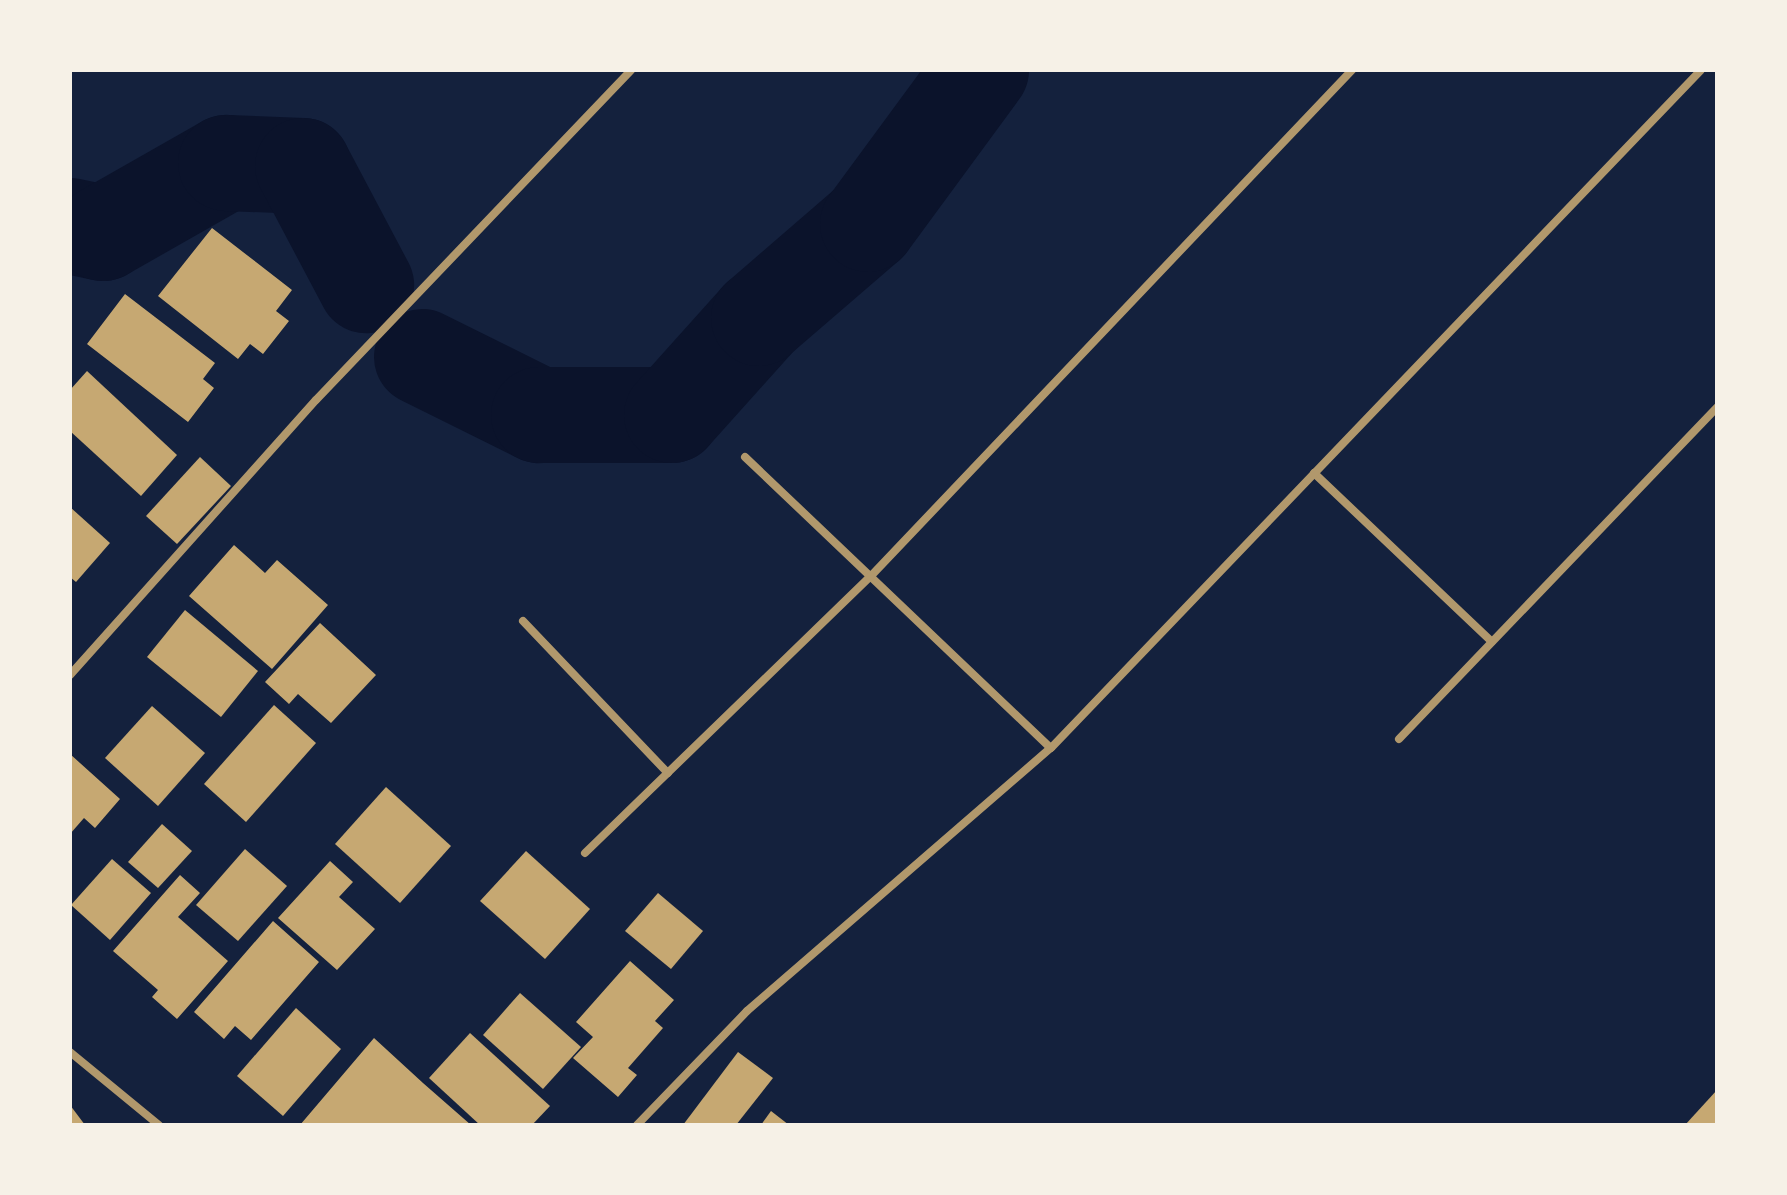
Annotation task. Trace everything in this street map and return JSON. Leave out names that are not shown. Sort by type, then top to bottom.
[{"type":"street","points":[[70,675],[316,400],[631,70]]},
{"type":"street","points":[[585,853],[870,577],[1352,70]]},
{"type":"street","points":[[637,1125],[747,1011],[1051,748],[1701,70]]},
{"type":"street","points":[[1399,739],[1717,407]]},
{"type":"street","points":[[745,457],[1051,748]]},
{"type":"street","points":[[1314,473],[1492,642]]},
{"type":"street","points":[[523,621],[668,773]]},
{"type":"street","points":[[70,1052],[159,1125]]},
{"type":"building","points":[[212,228],[292,290],[276,311],[289,321],[263,354],[250,344],[238,359],[158,296]]},
{"type":"building","points":[[125,294],[215,363],[203,379],[214,388],[188,422],[87,344]]},
{"type":"building","points":[[87,371],[177,455],[141,496],[70,431],[70,390]]},
{"type":"building","points":[[200,457],[231,486],[177,544],[146,516]]},
{"type":"building","points":[[70,507],[110,543],[76,582],[70,577]]},
{"type":"building","points":[[234,545],[265,573],[277,560],[328,605],[272,669],[189,596]]},
{"type":"building","points":[[185,610],[258,671],[221,717],[147,657]]},
{"type":"building","points":[[320,623],[376,675],[331,723],[298,694],[289,704],[265,682]]},
{"type":"building","points":[[274,705],[316,743],[246,822],[204,784]]},
{"type":"building","points":[[152,706],[205,753],[158,806],[105,758]]},
{"type":"building","points":[[70,754],[120,799],[95,828],[84,818],[70,834]]},
{"type":"building","points":[[386,787],[451,846],[400,903],[335,844]]},
{"type":"building","points":[[162,824],[192,851],[158,888],[128,862]]},
{"type":"building","points":[[245,849],[287,886],[238,941],[196,905]]},
{"type":"building","points":[[526,851],[590,909],[545,959],[480,901]]},
{"type":"building","points":[[112,859],[151,893],[110,940],[71,905]]},
{"type":"building","points":[[330,861],[353,882],[339,897],[375,929],[337,970],[278,918]]},
{"type":"building","points":[[180,875],[200,893],[178,917],[228,961],[177,1019],[152,997],[158,990],[113,951]]},
{"type":"building","points":[[658,893],[703,931],[671,969],[625,931]]},
{"type":"building","points":[[273,921],[319,962],[251,1040],[235,1026],[224,1039],[194,1012]]},
{"type":"building","points":[[630,961],[674,1000],[655,1021],[663,1028],[628,1068],[637,1075],[618,1097],[573,1058],[593,1037],[576,1022]]},
{"type":"building","points":[[520,993],[581,1047],[543,1089],[483,1035]]},
{"type":"building","points":[[296,1008],[341,1049],[283,1116],[237,1076]]},
{"type":"building","points":[[470,1033],[550,1106],[532,1125],[480,1125],[429,1078]]},
{"type":"building","points":[[374,1038],[423,1083],[471,1125],[300,1125]]},
{"type":"building","points":[[738,1052],[773,1078],[736,1125],[683,1125]]},
{"type":"building","points":[[1717,1090],[1717,1125],[1685,1125]]},
{"type":"building","points":[[70,1105],[85,1125],[70,1125]]},
{"type":"building","points":[[771,1111],[789,1125],[761,1125]]},
{"type":"waterway","points":[[422,357],[539,415],[672,415],[759,318],[868,224],[981,70]]},
{"type":"waterway","points":[[70,226],[103,233],[226,163],[303,166],[366,285]]}]
